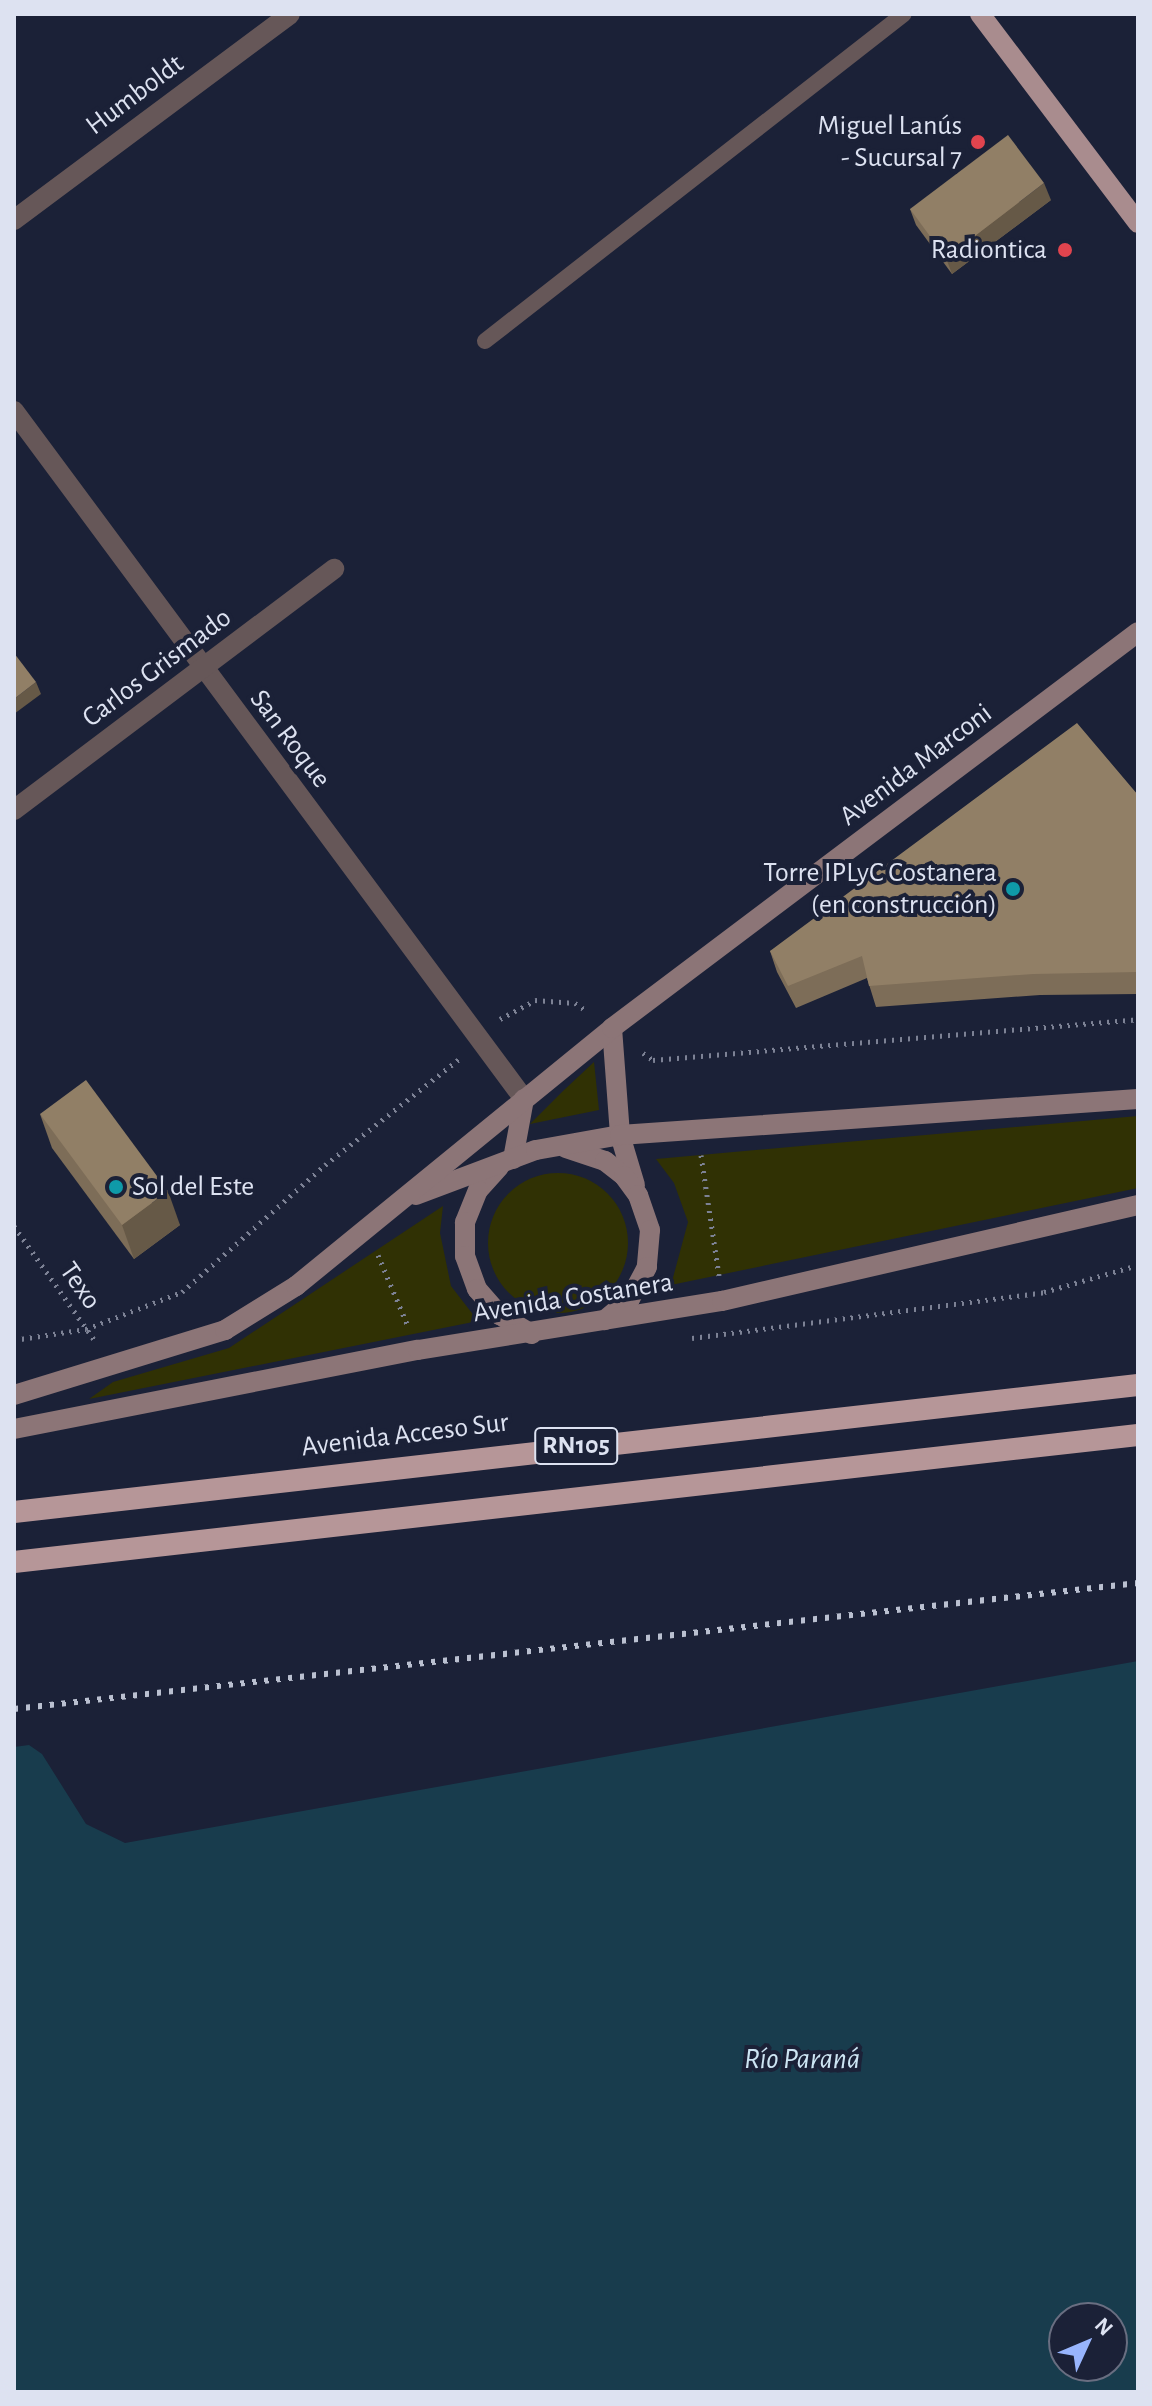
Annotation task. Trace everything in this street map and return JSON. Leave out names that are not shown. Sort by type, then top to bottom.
[{"type":"highway","name":"Avenida Acceso Sur","points":[[14,1512],[1138,1385]]},
{"type":"highway","name":"RN105","points":[[14,1562],[1138,1435]]},
{"type":"main road","points":[[980,14],[1138,223]]},
{"type":"main road","name":"Avenida Marconi","points":[[401,1200],[612,1028],[1138,632]]},
{"type":"main road","points":[[602,1322],[630,1299],[647,1267],[650,1230],[620,1135],[612,1028]]},
{"type":"main road","points":[[524,1099],[508,1162],[478,1190],[465,1222],[465,1256],[477,1289],[500,1315],[532,1334]]},
{"type":"main road","points":[[14,1395],[115,1368],[225,1330],[296,1286],[401,1200],[559,1147],[620,1135],[1138,1099]]},
{"type":"main road","points":[[559,1147],[605,1161],[638,1195]]},
{"type":"main road","name":"Avenida Costanera","points":[[14,1429],[418,1350],[722,1301],[1138,1205]]},
{"type":"street","name":"Humboldt","points":[[14,220],[290,14]]},
{"type":"street","name":"San Roque","points":[[14,411],[202,669],[524,1099]]},
{"type":"street","name":"Carlos Grismado","points":[[14,810],[334,569]]},
{"type":"lane","points":[[485,341],[904,14]]},
{"type":"path","points":[[698,1130],[722,1301]]},
{"type":"path","name":"Texo","points":[[14,1226],[115,1368]]},
{"type":"path","points":[[367,1228],[418,1350]]},
{"type":"path","points":[[680,1339],[1044,1292],[1138,1265]]},
{"type":"shaded area","points":[[594,1062],[599,1110],[530,1124],[563,1091]]},
{"type":"shaded area","points":[[1138,1116],[1138,1188],[671,1285],[688,1222],[674,1183],[656,1159]]},
{"type":"shaded area","points":[[558,1173],[585,1179],[607,1194],[622,1216],[628,1243],[622,1270],[607,1292],[585,1307],[558,1313],[531,1307],[509,1292],[494,1270],[488,1243],[494,1216],[509,1194],[531,1179]]},
{"type":"shaded area","points":[[443,1206],[440,1233],[451,1286],[478,1321],[89,1399],[113,1382],[229,1348]]},
{"type":"water","name":"Río Paraná","points":[[1138,1661],[1138,2392],[14,2392],[14,1747],[29,1745],[42,1754],[86,1824],[125,1843]]},
{"type":"building","points":[[1008,135],[1044,183],[946,258],[910,209]]},
{"type":"building","points":[[14,653],[36,682],[14,699]]},
{"type":"building","name":"Torre IPLyC Costanera (en construcción)","points":[[1077,723],[1138,795],[1138,972],[1033,974],[869,986],[862,956],[788,986],[770,951]]},
{"type":"building","name":"Sol del Este","points":[[86,1080],[168,1191],[122,1225],[40,1114]]},
{"type":"railway","points":[[14,1709],[1138,1583]]},
{"type":"place","name":"Miguel Lanús - Sucursal 7","points":[[978,142]]},
{"type":"place","name":"Radiontica","points":[[1065,250]]},
{"type":"place","name":"Torre IPLyC Costanera (en construcción)","points":[[1013,889]]},
{"type":"place","name":"Sol del Este","points":[[116,1187]]}]
